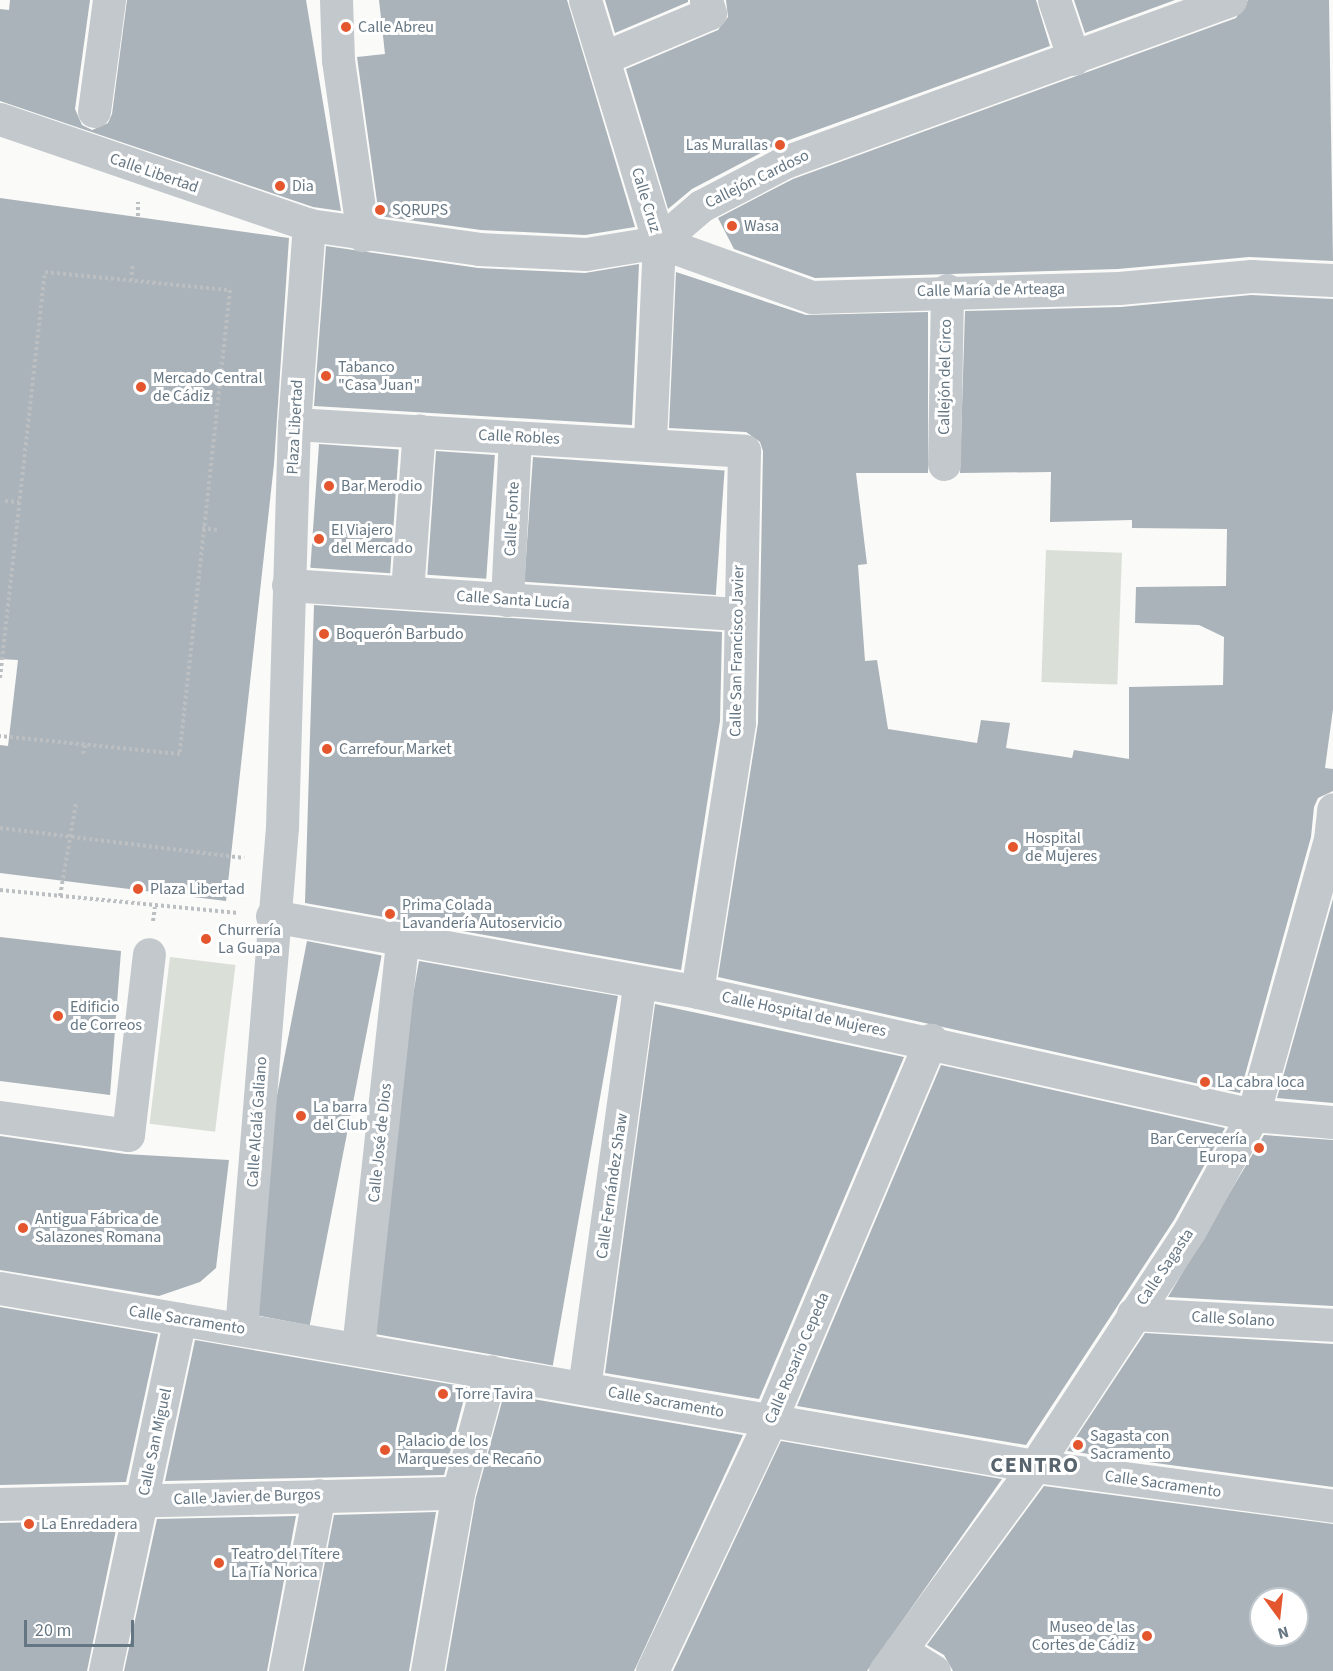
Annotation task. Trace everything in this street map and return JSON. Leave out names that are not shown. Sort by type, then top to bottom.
[{"type":"street","points":[[94,111],[109,0]]},
{"type":"street","points":[[336,0],[338,60],[363,235]]},
{"type":"street","name":"Calle Cruz","points":[[585,0],[659,242],[650,443]]},
{"type":"street","points":[[603,58],[710,13],[706,0]]},
{"type":"street","points":[[1054,0],[1074,59]]},
{"type":"street","name":"Callejón Cardoso","points":[[659,242],[701,206],[784,162],[1074,59],[1230,0]]},
{"type":"street","name":"Calle Libertad","points":[[0,119],[309,225]]},
{"type":"street","points":[[309,225],[363,235],[586,254],[659,242]]},
{"type":"street","name":"Plaza Libertad","points":[[272,916],[278,862],[294,424],[309,225]]},
{"type":"street","name":"Calle María de Arteaga","points":[[659,242],[813,297],[947,290],[1119,288],[1251,276],[1333,280]]},
{"type":"street","name":"Callejón del Circo","points":[[944,464],[947,290]]},
{"type":"street","name":"Calle Robles","points":[[294,424],[419,430],[515,438],[650,443],[744,451]]},
{"type":"street","points":[[407,592],[419,430]]},
{"type":"street","name":"Calle Fonte","points":[[507,600],[515,438]]},
{"type":"street","name":"Calle San Francisco Javier","points":[[697,992],[739,723],[737,614],[744,451]]},
{"type":"street","name":"Calle Santa Lucía","points":[[288,585],[737,614]]},
{"type":"street","name":"Calle Sagasta","points":[[892,1660],[1035,1466],[1190,1230],[1253,1115],[1332,830]]},
{"type":"street","name":"Calle Hospital de Mujeres","points":[[272,916],[403,937],[639,985],[697,992],[931,1040],[1253,1115],[1333,1122]]},
{"type":"street","name":"Calle Alcalá Galiano","points":[[241,1329],[272,916]]},
{"type":"street","name":"Calle José de Dios","points":[[358,1348],[403,937]]},
{"type":"street","points":[[0,1117],[129,1135],[149,954]]},
{"type":"street","name":"Calle Fernández Shaw","points":[[584,1388],[639,985]]},
{"type":"street","name":"Calle Rosario Cepeda","points":[[652,1671],[770,1421],[931,1040]]},
{"type":"street","name":"Calle Sacramento","points":[[0,1288],[1035,1466],[1333,1506]]},
{"type":"street","name":"Calle Solano","points":[[1133,1314],[1333,1325]]},
{"type":"street","name":"Calle San Miguel","points":[[105,1671],[180,1319]]},
{"type":"street","points":[[427,1671],[458,1493],[491,1371]]},
{"type":"street","name":"Calle Javier de Burgos","points":[[0,1504],[458,1493]]},
{"type":"street","points":[[285,1671],[319,1495]]},
{"type":"street","points":[[892,1660],[934,1671]]},
{"type":"path","points":[[131,280],[133,263]]},
{"type":"path","points":[[0,678],[45,272],[230,290],[202,528],[180,754],[0,736]]},
{"type":"path","points":[[5,501],[19,502]]},
{"type":"path","points":[[202,528],[217,530]]},
{"type":"path","points":[[83,754],[85,745]]},
{"type":"path","points":[[60,896],[67,836],[76,802]]},
{"type":"path","points":[[0,828],[278,862]]},
{"type":"path","points":[[0,890],[272,916]]},
{"type":"shaded area","points":[[1046,550],[1122,553],[1117,685],[1041,682]]},
{"type":"shaded area","points":[[170,957],[236,965],[215,1132],[150,1124]]},
{"type":"building","points":[[10,0],[90,0],[75,109],[82,125],[92,130],[108,123],[112,114],[127,0],[306,0],[341,211],[313,207],[0,101],[0,9],[9,10]]},
{"type":"building","points":[[379,0],[567,0],[635,227],[585,235],[481,230],[379,216],[357,57],[385,54]]},
{"type":"building","points":[[605,0],[688,0],[688,2],[615,33]]},
{"type":"building","points":[[726,0],[1036,0],[1050,46],[778,144],[692,189],[668,209],[626,69],[718,30],[728,17]]},
{"type":"building","points":[[1074,0],[1175,0],[1085,33]]},
{"type":"building","points":[[1248,0],[1329,0],[1333,261],[1249,257],[1118,269],[815,278],[734,249],[718,218],[793,179],[1236,18]]},
{"type":"building","name":"Mercado Central de Cádiz","points":[[0,198],[289,238],[274,464],[226,901],[0,873],[0,745],[8,746],[18,660],[0,659]]},
{"type":"building","points":[[326,246],[478,268],[585,273],[639,264],[632,425],[314,406]]},
{"type":"building","points":[[676,272],[806,315],[928,312],[928,473],[856,473],[867,564],[858,565],[865,661],[877,660],[888,729],[977,743],[981,720],[1010,723],[1006,748],[1072,758],[1074,750],[1129,759],[1129,687],[1223,685],[1224,637],[1199,625],[1135,623],[1136,587],[1226,586],[1227,529],[1132,528],[1132,520],[1050,522],[1051,472],[960,473],[965,311],[1121,307],[1251,295],[1333,299],[1333,709],[1325,768],[1333,769],[1333,791],[1318,798],[1314,807],[1311,837],[1240,1093],[718,977],[758,723],[763,451],[760,442],[746,432],[669,428]]},
{"type":"building","points":[[319,444],[399,450],[390,573],[310,568]]},
{"type":"building","points":[[436,451],[495,455],[486,579],[427,575]]},
{"type":"building","points":[[533,457],[725,470],[716,595],[524,582]]},
{"type":"building","points":[[314,605],[722,632],[720,721],[681,970],[305,903]]},
{"type":"building","points":[[1333,899],[1333,1103],[1277,1098]]},
{"type":"building","name":"Edificio de Correos","points":[[0,937],[121,951],[110,1095],[0,1081]]},
{"type":"building","points":[[307,941],[382,956],[310,1326],[235,1311]]},
{"type":"building","points":[[419,961],[618,996],[553,1365],[354,1330]]},
{"type":"building","points":[[655,1004],[904,1057],[759,1399],[605,1373]]},
{"type":"building","points":[[941,1065],[1225,1128],[1174,1220],[1026,1445],[797,1406]]},
{"type":"building","points":[[1264,1135],[1333,1140],[1333,1306],[1168,1297]]},
{"type":"building","points":[[0,1136],[125,1154],[229,1160],[216,1268],[200,1282],[159,1296],[0,1270]]},
{"type":"building","points":[[0,1307],[158,1334],[126,1482],[0,1485]]},
{"type":"building","points":[[1145,1333],[1333,1344],[1333,1487],[1067,1451]]},
{"type":"building","points":[[195,1340],[467,1387],[444,1475],[165,1481]]},
{"type":"building","points":[[504,1394],[743,1435],[634,1671],[446,1671],[476,1497]]},
{"type":"building","points":[[781,1441],[1002,1479],[867,1671],[673,1671]]},
{"type":"building","points":[[1044,1486],[1333,1524],[1333,1671],[953,1671],[944,1655],[927,1645]]},
{"type":"building","points":[[436,1512],[409,1671],[304,1671],[334,1515]]},
{"type":"building","name":"Teatro del Títere La Tía Norica","points":[[296,1516],[267,1671],[124,1671],[157,1519]]},
{"type":"building","points":[[118,1520],[87,1671],[0,1671],[0,1523]]},
{"type":"place","name":"Calle Abreu","points":[[346,27]]},
{"type":"place","name":"Las Murallas","points":[[780,145]]},
{"type":"place","name":"Dia","points":[[280,186]]},
{"type":"place","name":"SQRUPS","points":[[380,210]]},
{"type":"place","name":"Wasa","points":[[732,226]]},
{"type":"place","name":"Tabanco \"Casa Juan\"","points":[[326,376]]},
{"type":"place","name":"Mercado Central de Cádiz","points":[[141,387]]},
{"type":"place","name":"Bar Merodio","points":[[329,486]]},
{"type":"place","name":"El Viajero del Mercado","points":[[319,539]]},
{"type":"place","name":"Boquerón Barbudo","points":[[324,634]]},
{"type":"place","name":"Carrefour Market","points":[[327,749]]},
{"type":"place","name":"Hospital de Mujeres","points":[[1013,847]]},
{"type":"place","name":"Plaza Libertad","points":[[138,889]]},
{"type":"place","name":"Prima Colada Lavandería Autoservicio","points":[[390,914]]},
{"type":"place","name":"Churrería La Guapa","points":[[206,939]]},
{"type":"place","name":"Edificio de Correos","points":[[58,1016]]},
{"type":"place","name":"La cabra loca","points":[[1205,1082]]},
{"type":"place","name":"La barra del Club","points":[[301,1116]]},
{"type":"place","name":"Bar Cervecería Europa","points":[[1259,1148]]},
{"type":"place","name":"Antigua Fábrica de Salazones Romana","points":[[23,1228]]},
{"type":"place","name":"Torre Tavira","points":[[443,1394]]},
{"type":"place","name":"Sagasta con Sacramento","points":[[1078,1445]]},
{"type":"place","name":"Palacio de los Marqueses de Recaño","points":[[385,1450]]},
{"type":"place","name":"La Enredadera","points":[[29,1524]]},
{"type":"place","name":"Teatro del Títere La Tía Norica","points":[[219,1563]]},
{"type":"place","name":"Museo de las Cortes de Cádiz","points":[[1147,1636]]},
{"type":"district","name":"CENTRO","points":[[1035,1466]]}]
